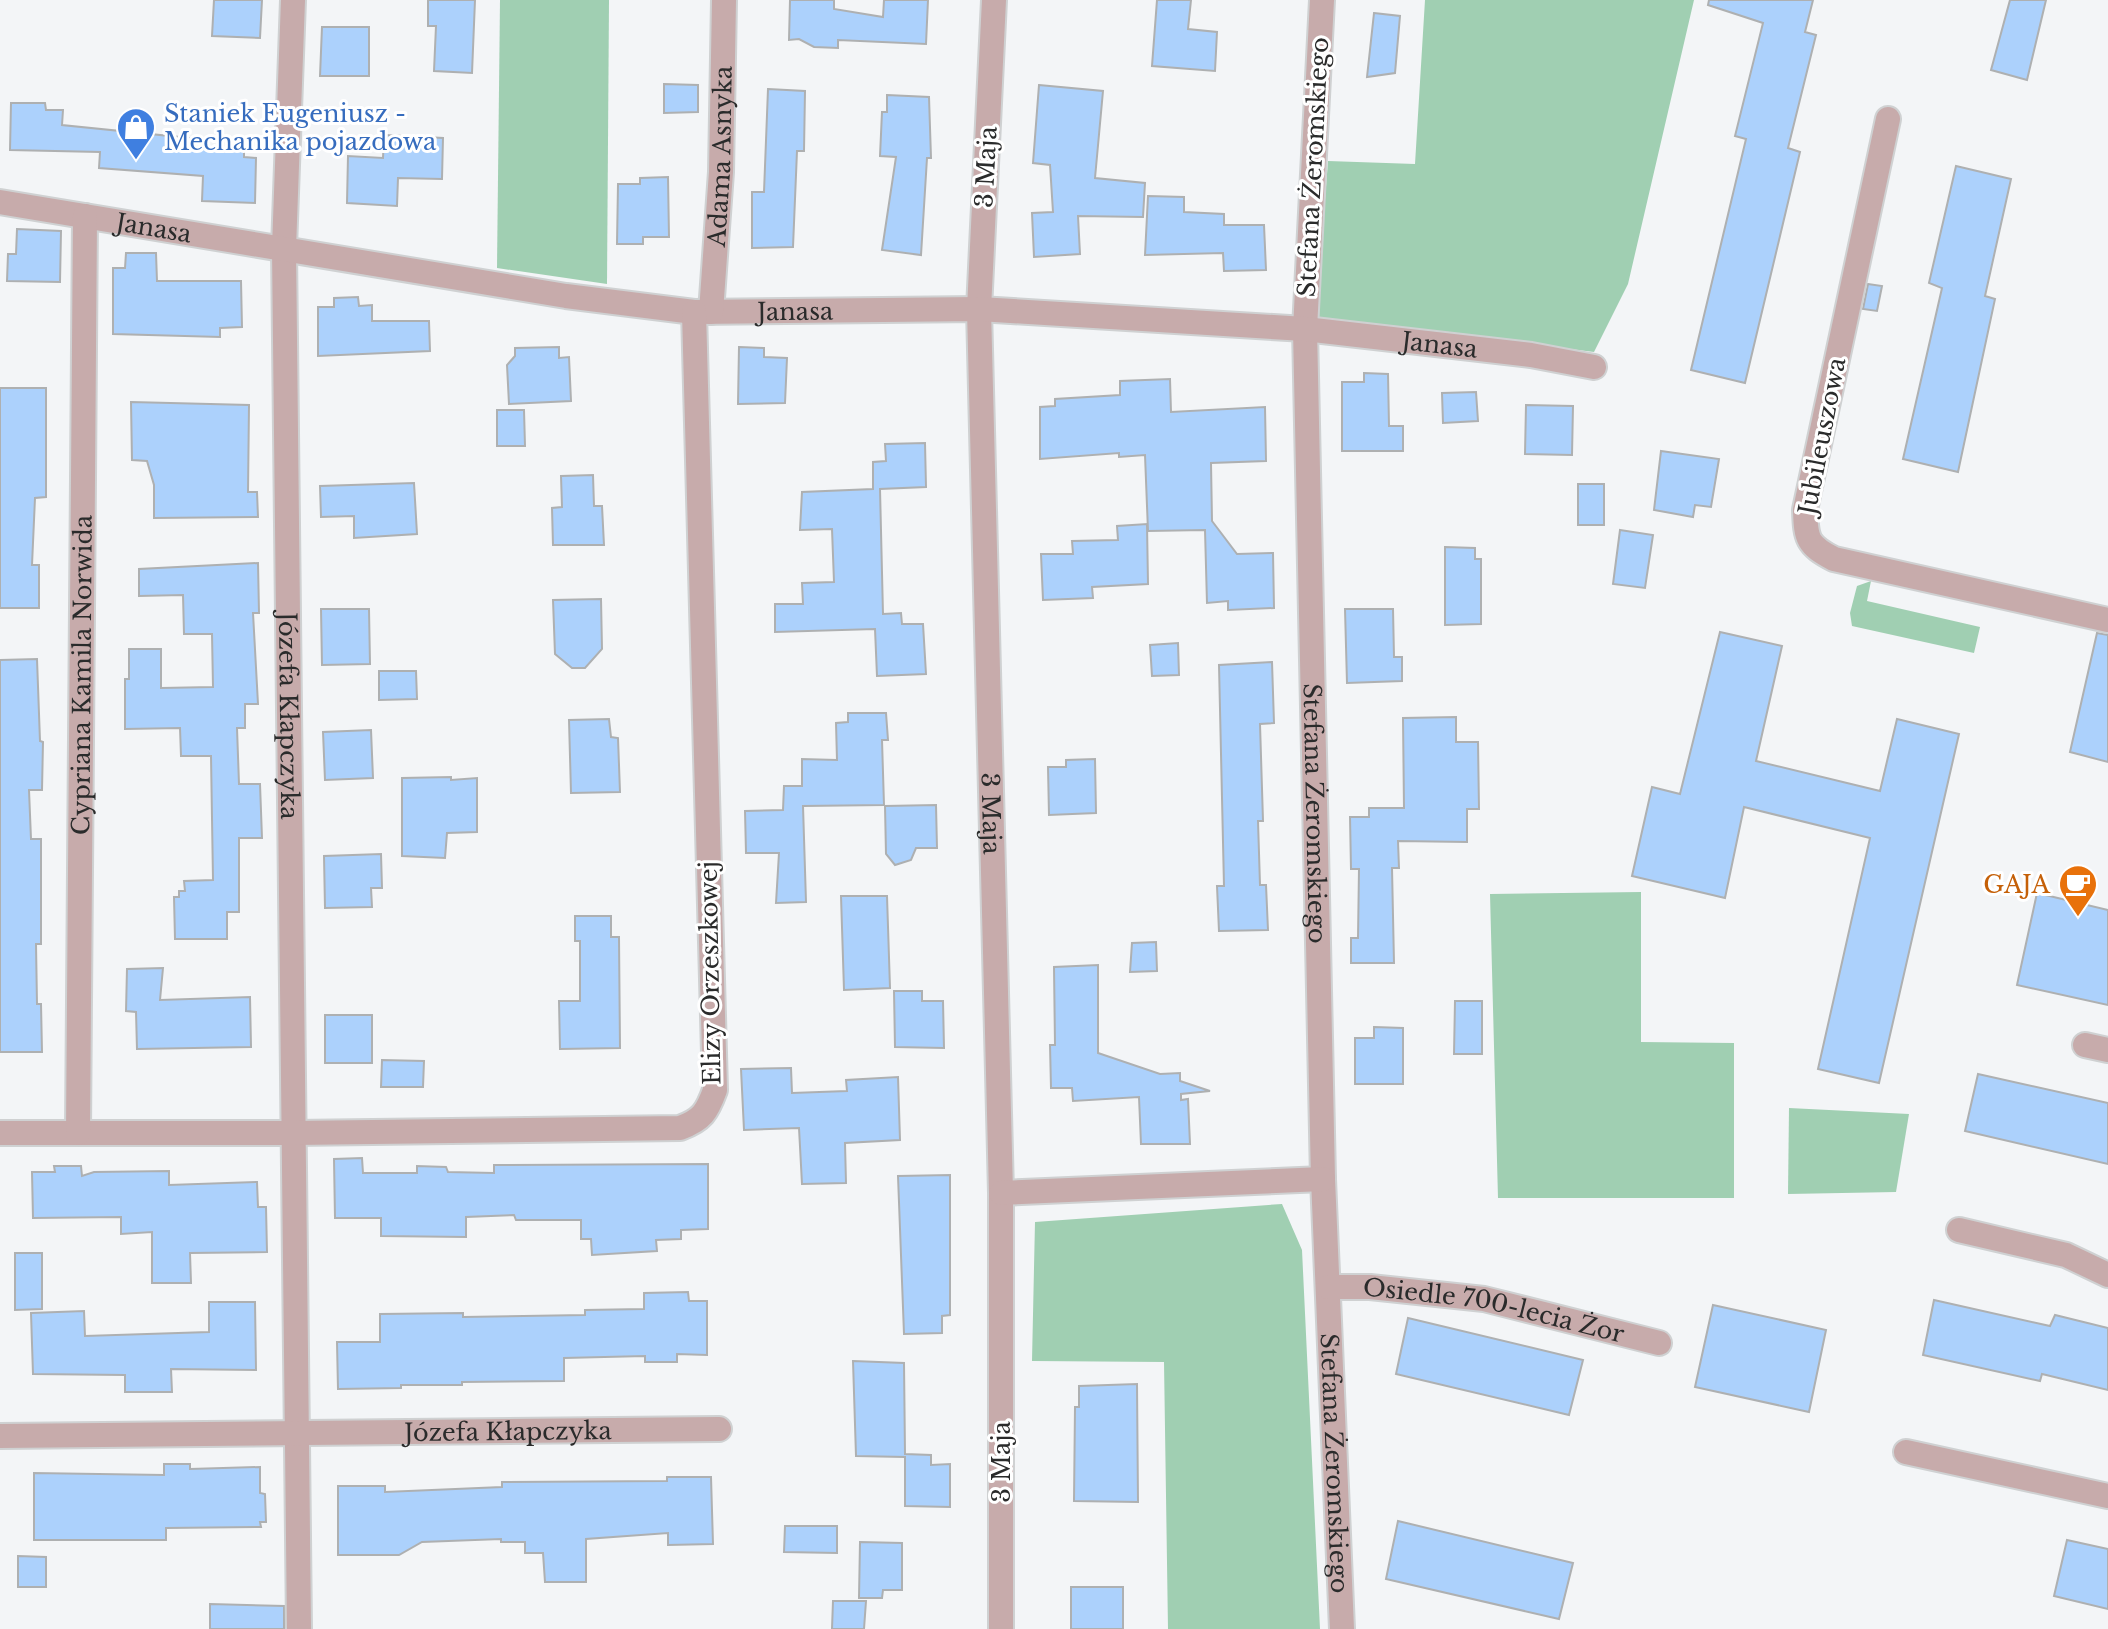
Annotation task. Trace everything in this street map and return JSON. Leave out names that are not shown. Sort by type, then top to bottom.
[{"type":"street","name":"Józefa Kłapczyka","points":[[293,0],[284,248],[299,1629]]},
{"type":"street","name":"Adama Asnyka","points":[[702,312],[721,172],[724,0]]},
{"type":"street","name":"3 Maja","points":[[994,0],[979,309],[1001,1193],[1001,1629]]},
{"type":"street","name":"Stefana Żeromskiego","points":[[1322,0],[1305,329],[1323,1179],[1342,1629]]},
{"type":"street","name":"Jubileuszowa","points":[[1888,119],[1805,510],[1805,532],[1811,545],[1834,559],[2108,620]]},
{"type":"street","name":"Janasa","points":[[0,202],[566,296],[702,312],[979,309],[1305,329],[1531,355],[1594,367]]},
{"type":"street","name":"Cypriana Kamila Norwida","points":[[78,1133],[85,216]]},
{"type":"street","name":"Elizy Orzeszkowej","points":[[0,1133],[680,1128],[696,1122],[707,1112],[715,1090],[702,312]]},
{"type":"street","points":[[1001,1193],[1323,1179]]},
{"type":"street","points":[[1959,1230],[2066,1255],[2108,1275]]},
{"type":"street","name":"Osiedle 700-lecia Żor","points":[[1328,1287],[1370,1287],[1484,1299],[1659,1343]]},
{"type":"street","name":"Józefa Kłapczyka","points":[[0,1436],[719,1429]]},
{"type":"street","points":[[1906,1452],[2108,1496]]},
{"type":"green space","points":[[500,0],[609,0],[607,284],[497,268]]},
{"type":"green space","points":[[1425,0],[1694,0],[1628,284],[1594,352],[1316,317],[1328,161],[1415,164]]},
{"type":"green space","points":[[1871,581],[1867,601],[1980,627],[1974,653],[1852,626],[1850,613],[1857,586]]},
{"type":"green space","points":[[1641,892],[1641,1042],[1734,1043],[1734,1198],[1498,1198],[1490,894]]},
{"type":"green space","points":[[1789,1108],[1909,1114],[1896,1192],[1788,1194]]},
{"type":"green space","points":[[1282,1204],[1302,1250],[1320,1629],[1168,1629],[1164,1362],[1032,1361],[1035,1222]]},
{"type":"building","points":[[214,0],[262,0],[260,38],[212,36]]},
{"type":"building","points":[[428,0],[475,0],[472,73],[434,71],[436,26],[428,26]]},
{"type":"building","points":[[790,0],[834,0],[834,9],[883,17],[884,0],[928,0],[926,44],[838,40],[838,48],[814,47],[799,39],[789,40]]},
{"type":"building","points":[[1157,0],[1191,0],[1188,29],[1217,32],[1215,71],[1152,66]]},
{"type":"building","points":[[1709,0],[1813,0],[1805,32],[1816,35],[1788,148],[1800,152],[1745,383],[1691,370],[1746,139],[1735,136],[1763,23],[1708,5]]},
{"type":"building","points":[[2010,0],[2046,0],[2027,80],[1991,70]]},
{"type":"building","points":[[1374,13],[1400,16],[1395,73],[1367,77]]},
{"type":"building","points":[[322,27],[369,27],[369,76],[320,76]]},
{"type":"building","points":[[664,84],[698,85],[698,112],[664,113]]},
{"type":"building","points":[[1039,85],[1103,91],[1095,178],[1145,183],[1143,217],[1078,216],[1080,254],[1034,257],[1032,213],[1053,212],[1050,165],[1033,163]]},
{"type":"building","points":[[768,89],[805,91],[804,151],[797,151],[793,247],[752,248],[752,192],[764,192]]},
{"type":"building","points":[[887,95],[929,97],[931,158],[927,158],[921,255],[882,250],[896,157],[880,156],[882,112],[887,112]]},
{"type":"building","points":[[11,103],[45,103],[46,110],[63,110],[62,125],[189,138],[188,148],[244,150],[244,157],[256,158],[255,203],[202,201],[203,176],[99,168],[100,152],[10,150]]},
{"type":"building","points":[[384,135],[443,138],[442,179],[398,178],[397,206],[347,203],[348,156],[383,158]]},
{"type":"building","points":[[1956,166],[2011,179],[1985,296],[1995,299],[1958,472],[1903,459],[1942,288],[1929,283]]},
{"type":"building","points":[[668,177],[669,237],[643,237],[643,244],[617,244],[618,184],[640,184],[640,178]]},
{"type":"building","points":[[1148,196],[1184,197],[1184,212],[1224,214],[1224,225],[1264,225],[1266,270],[1224,271],[1223,253],[1145,255]]},
{"type":"building","points":[[17,229],[61,231],[60,282],[7,281],[8,254],[16,254]]},
{"type":"building","points":[[126,253],[156,253],[157,281],[241,281],[242,327],[220,328],[220,337],[113,334],[113,268],[125,268]]},
{"type":"building","points":[[1868,284],[1882,286],[1877,311],[1863,309]]},
{"type":"building","points":[[358,297],[359,306],[372,305],[372,321],[429,321],[430,351],[318,356],[318,307],[334,307],[334,298]]},
{"type":"building","points":[[559,347],[559,358],[569,357],[571,401],[509,404],[507,365],[515,356],[515,348]]},
{"type":"building","points":[[739,347],[764,348],[764,357],[787,358],[785,403],[738,404]]},
{"type":"building","points":[[1364,373],[1388,374],[1389,426],[1403,426],[1403,451],[1342,451],[1342,382],[1364,382]]},
{"type":"building","points":[[1170,379],[1171,412],[1265,407],[1266,461],[1211,463],[1212,521],[1237,554],[1273,553],[1274,608],[1228,610],[1228,601],[1207,603],[1205,530],[1148,531],[1145,455],[1119,457],[1119,453],[1040,459],[1040,407],[1055,406],[1055,399],[1120,395],[1120,381]]},
{"type":"building","points":[[0,388],[46,388],[46,497],[35,498],[32,565],[39,565],[39,608],[0,608]]},
{"type":"building","points":[[1476,392],[1478,421],[1443,423],[1442,393]]},
{"type":"building","points":[[131,402],[249,405],[248,492],[257,492],[258,517],[154,518],[154,485],[147,461],[132,460]]},
{"type":"building","points":[[1526,405],[1573,406],[1572,455],[1525,454]]},
{"type":"building","points":[[497,410],[524,410],[525,446],[497,446]]},
{"type":"building","points":[[925,443],[926,487],[880,489],[883,614],[901,613],[902,624],[923,624],[926,674],[877,676],[875,629],[775,632],[775,604],[803,604],[802,583],[834,582],[832,529],[800,530],[802,492],[873,489],[873,462],[886,461],[885,444]]},
{"type":"building","points":[[1661,451],[1719,459],[1711,507],[1695,505],[1693,517],[1654,510]]},
{"type":"building","points":[[593,475],[594,506],[602,506],[604,545],[553,545],[552,508],[562,507],[561,476]]},
{"type":"building","points":[[414,483],[417,534],[354,538],[354,516],[321,517],[320,486]]},
{"type":"building","points":[[1578,484],[1604,484],[1604,525],[1578,525]]},
{"type":"building","points":[[1147,524],[1148,584],[1092,587],[1093,598],[1043,600],[1041,554],[1073,554],[1072,541],[1118,540],[1117,526]]},
{"type":"building","points":[[1620,530],[1653,535],[1645,588],[1613,584]]},
{"type":"building","points":[[1445,547],[1475,548],[1475,559],[1481,559],[1481,624],[1445,625]]},
{"type":"building","points":[[258,563],[259,613],[253,613],[258,704],[245,704],[245,728],[237,728],[239,784],[260,784],[262,838],[239,838],[239,912],[227,912],[227,939],[175,939],[174,897],[179,897],[179,891],[185,891],[184,881],[213,880],[211,756],[181,756],[180,728],[125,729],[125,679],[129,679],[129,649],[161,649],[161,688],[213,687],[212,634],[184,634],[183,595],[139,596],[139,569]]},
{"type":"building","points":[[601,599],[602,649],[585,668],[572,668],[555,654],[553,600]]},
{"type":"building","points":[[321,609],[369,609],[370,664],[322,665]]},
{"type":"building","points":[[1345,609],[1393,609],[1394,657],[1402,657],[1402,681],[1347,683]]},
{"type":"building","points":[[1720,632],[1782,646],[1756,761],[1880,791],[1897,719],[1959,734],[1879,1083],[1818,1069],[1870,838],[1744,807],[1725,898],[1632,876],[1652,787],[1680,794]]},
{"type":"building","points":[[2097,633],[2108,635],[2108,762],[2070,752]]},
{"type":"building","points":[[1178,643],[1179,675],[1152,676],[1150,645]]},
{"type":"building","points":[[37,659],[40,741],[43,742],[42,790],[29,790],[31,839],[41,839],[41,944],[36,944],[42,1052],[0,1052],[0,660]]},
{"type":"building","points":[[1272,662],[1274,723],[1260,724],[1263,821],[1258,821],[1260,885],[1266,885],[1268,930],[1219,931],[1217,886],[1224,886],[1219,665]]},
{"type":"building","points":[[379,671],[416,671],[417,699],[379,700]]},
{"type":"building","points":[[848,713],[886,713],[888,740],[882,740],[884,805],[803,806],[806,902],[776,903],[779,853],[746,853],[745,811],[783,810],[784,786],[802,786],[802,759],[837,760],[836,723],[848,722]]},
{"type":"building","points":[[1456,717],[1456,742],[1478,742],[1479,809],[1467,809],[1467,842],[1398,841],[1399,868],[1392,868],[1394,963],[1351,963],[1351,938],[1358,938],[1359,869],[1351,869],[1350,817],[1369,817],[1369,808],[1404,808],[1403,718]]},
{"type":"building","points":[[609,719],[611,737],[618,738],[620,792],[571,793],[569,720]]},
{"type":"building","points":[[371,730],[373,778],[325,780],[323,732]]},
{"type":"building","points":[[1095,759],[1096,813],[1049,815],[1048,767],[1066,767],[1066,760]]},
{"type":"building","points":[[451,777],[451,780],[477,778],[477,832],[447,833],[445,858],[402,856],[402,778]]},
{"type":"building","points":[[936,805],[937,848],[916,848],[911,860],[895,865],[886,854],[885,806]]},
{"type":"building","points":[[381,854],[382,888],[371,888],[372,907],[325,908],[324,856]]},
{"type":"building","points":[[2037,893],[2108,910],[2108,1005],[2017,985]]},
{"type":"building","points":[[841,896],[887,896],[890,988],[844,990]]},
{"type":"building","points":[[575,916],[611,916],[611,937],[619,937],[620,1048],[560,1049],[559,1001],[580,1001],[580,941],[575,941]]},
{"type":"building","points":[[1156,942],[1157,971],[1130,972],[1132,943]]},
{"type":"building","points":[[1098,965],[1098,1053],[1160,1074],[1180,1073],[1180,1081],[1210,1091],[1181,1094],[1181,1100],[1188,1099],[1190,1144],[1141,1144],[1139,1097],[1073,1101],[1072,1088],[1051,1088],[1050,1045],[1055,1045],[1054,967]]},
{"type":"building","points":[[163,968],[160,1000],[250,997],[251,1047],[137,1049],[136,1012],[126,1011],[127,969]]},
{"type":"building","points":[[894,991],[922,991],[922,1001],[943,1001],[944,1048],[895,1047]]},
{"type":"building","points":[[1455,1001],[1482,1001],[1482,1054],[1454,1054]]},
{"type":"building","points":[[325,1015],[372,1015],[372,1063],[325,1063]]},
{"type":"building","points":[[1374,1027],[1403,1028],[1403,1084],[1355,1084],[1355,1038],[1374,1038]]},
{"type":"building","points":[[382,1060],[424,1061],[423,1087],[381,1087]]},
{"type":"building","points":[[791,1068],[792,1093],[847,1091],[846,1080],[898,1077],[900,1140],[845,1143],[846,1183],[802,1184],[799,1128],[744,1130],[741,1069]]},
{"type":"building","points":[[1978,1074],[2108,1103],[2108,1164],[1965,1131]]},
{"type":"building","points":[[362,1158],[363,1173],[417,1173],[417,1166],[446,1167],[448,1172],[494,1173],[494,1165],[708,1164],[708,1229],[681,1230],[681,1239],[656,1240],[657,1251],[592,1255],[591,1239],[581,1239],[581,1220],[516,1220],[514,1215],[466,1217],[466,1237],[381,1236],[381,1218],[335,1218],[334,1159]]},
{"type":"building","points":[[54,1166],[81,1166],[82,1176],[94,1172],[169,1171],[169,1185],[257,1182],[258,1207],[266,1207],[267,1252],[190,1253],[191,1283],[152,1283],[152,1232],[121,1234],[121,1217],[33,1218],[32,1172],[55,1172]]},
{"type":"building","points":[[950,1175],[950,1315],[942,1316],[942,1333],[904,1334],[898,1176]]},
{"type":"building","points":[[15,1253],[42,1253],[42,1309],[15,1310]]},
{"type":"building","points":[[688,1292],[689,1301],[707,1301],[707,1355],[677,1354],[677,1362],[645,1362],[645,1356],[564,1358],[564,1381],[462,1382],[462,1385],[338,1389],[337,1342],[380,1342],[380,1314],[463,1313],[463,1317],[585,1315],[585,1310],[644,1309],[644,1293]]},
{"type":"building","points":[[1934,1300],[2050,1326],[2055,1315],[2108,1328],[2108,1390],[2042,1374],[2040,1381],[1923,1355]]},
{"type":"building","points":[[209,1302],[255,1302],[256,1370],[171,1369],[172,1392],[125,1392],[125,1375],[33,1374],[31,1313],[84,1311],[85,1336],[209,1332]]},
{"type":"building","points":[[1713,1305],[1826,1330],[1809,1412],[1695,1387]]},
{"type":"building","points":[[1408,1318],[1583,1360],[1569,1415],[1396,1374]]},
{"type":"building","points":[[853,1361],[904,1363],[905,1454],[931,1455],[931,1465],[950,1464],[950,1507],[905,1506],[905,1457],[856,1456]]},
{"type":"building","points":[[1137,1384],[1138,1502],[1074,1501],[1075,1407],[1079,1407],[1079,1386]]},
{"type":"building","points":[[164,1464],[190,1464],[190,1469],[260,1467],[260,1493],[265,1494],[266,1522],[260,1522],[261,1527],[166,1528],[166,1540],[34,1540],[34,1473],[164,1475]]},
{"type":"building","points":[[667,1477],[711,1477],[713,1544],[668,1545],[668,1533],[586,1539],[586,1582],[545,1582],[543,1553],[525,1553],[525,1542],[501,1542],[501,1539],[422,1542],[399,1555],[338,1555],[338,1486],[385,1486],[385,1492],[502,1487],[502,1482],[667,1481]]},
{"type":"building","points":[[1398,1521],[1573,1563],[1559,1619],[1386,1579]]},
{"type":"building","points":[[785,1526],[837,1526],[837,1553],[784,1552]]},
{"type":"building","points":[[2067,1540],[2108,1549],[2108,1609],[2054,1596]]},
{"type":"building","points":[[860,1542],[902,1543],[902,1590],[883,1590],[882,1598],[859,1598]]},
{"type":"building","points":[[18,1556],[46,1557],[46,1587],[18,1587]]},
{"type":"building","points":[[1071,1587],[1123,1587],[1123,1629],[1071,1629]]},
{"type":"building","points":[[833,1601],[866,1601],[864,1629],[832,1629]]},
{"type":"building","points":[[210,1604],[284,1606],[284,1629],[210,1629]]},
{"type":"place","name":"Staniek Eugeniusz - Mechanika pojazdowa","points":[[136,161]]},
{"type":"place","name":"GAJA","points":[[2078,918]]}]
